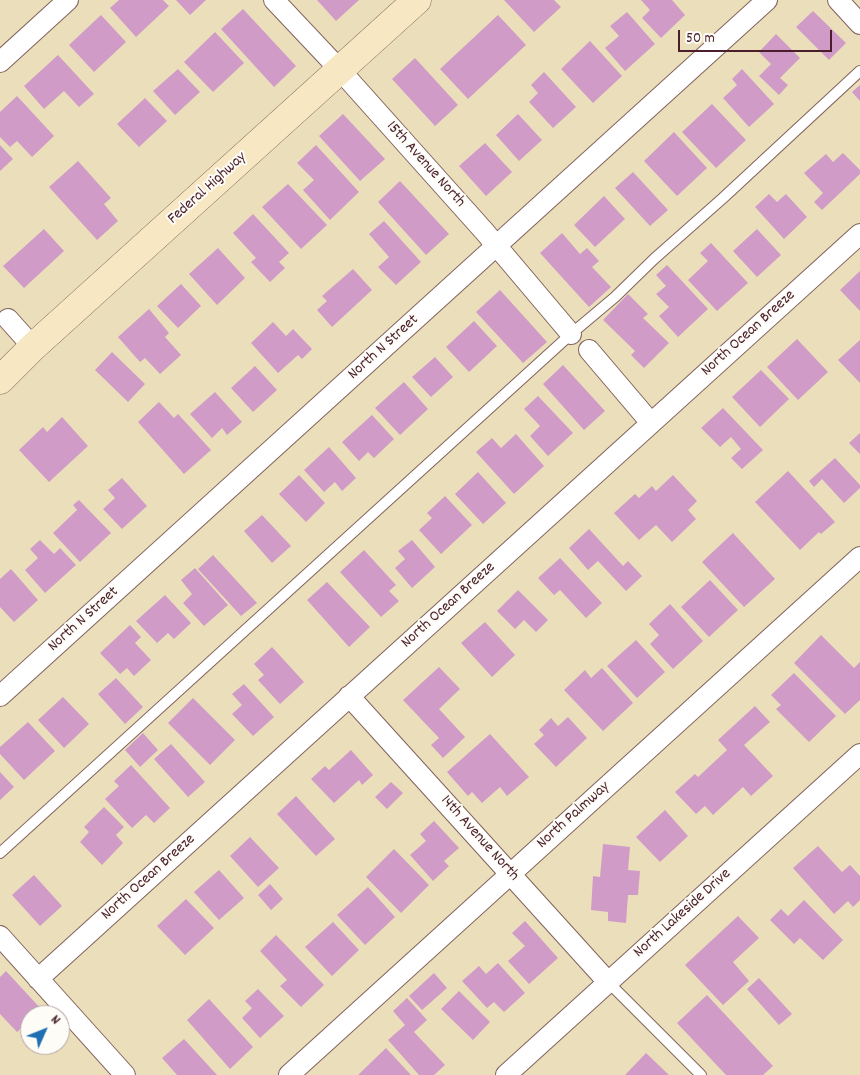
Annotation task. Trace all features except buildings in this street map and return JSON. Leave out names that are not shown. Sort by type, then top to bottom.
[{"type":"main road","name":"Federal Highway","points":[[0,380],[33,347],[417,0]]},
{"type":"street","points":[[0,62],[68,0]]},
{"type":"street","name":"15th Avenue North","points":[[274,0],[340,70],[496,246],[571,334]]},
{"type":"street","name":"North N Street","points":[[0,696],[767,0]]},
{"type":"street","points":[[838,0],[860,24]]},
{"type":"street","name":"North Ocean Breeze","points":[[38,979],[860,234]]},
{"type":"street","points":[[8,319],[33,347]]},
{"type":"street","points":[[589,350],[651,423]]},
{"type":"street","name":"North Palmway","points":[[289,1075],[860,557]]},
{"type":"street","name":"14th Avenue North","points":[[349,696],[608,982]]},
{"type":"street","name":"North Lakeside Drive","points":[[506,1075],[860,754]]},
{"type":"street","points":[[0,936],[125,1075]]},
{"type":"lane","points":[[0,853],[571,334],[615,297],[860,71]]},
{"type":"lane","points":[[608,982],[701,1075]]}]
